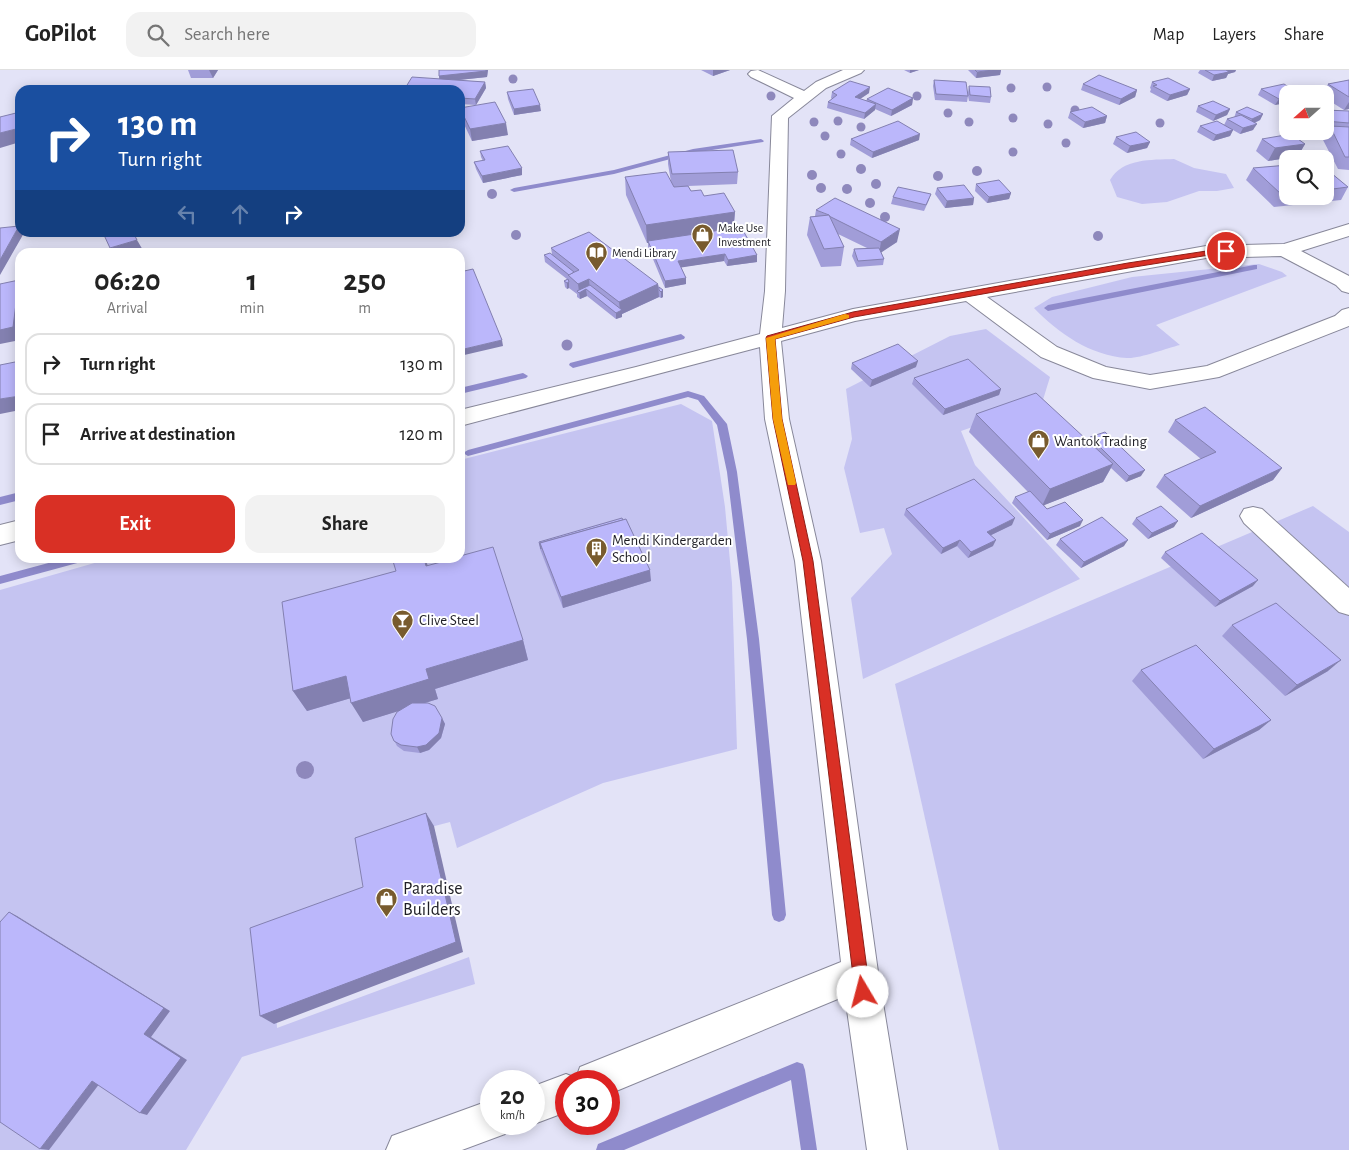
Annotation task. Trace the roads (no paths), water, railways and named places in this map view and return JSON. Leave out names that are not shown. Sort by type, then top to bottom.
[{"type":"street","points":[[856,70],[821,85],[780,116],[775,291],[770,338],[777,419],[808,561],[860,972],[887,1150]]},
{"type":"street","points":[[756,74],[805,97]]},
{"type":"street","points":[[465,417],[636,374],[853,314],[1206,252],[1285,250],[1349,230]]},
{"type":"street","points":[[1285,250],[1343,281],[1349,287]]},
{"type":"street","points":[[968,293],[1049,352],[1101,373],[1150,382],[1211,372],[1342,321],[1349,314]]},
{"type":"street","points":[[1253,516],[1349,604]]},
{"type":"street","points":[[0,535],[15,531]]},
{"type":"street","points":[[620,1070],[860,972]]},
{"type":"street","points":[[406,1150],[480,1124]]},
{"type":"waterway","points":[[514,190],[614,172],[693,151],[761,141]]},
{"type":"waterway","points":[[1048,308],[1254,267]]},
{"type":"waterway","points":[[573,365],[681,337]]},
{"type":"waterway","points":[[465,390],[523,376]]},
{"type":"waterway","points":[[468,453],[688,394],[701,398],[722,424],[732,472],[753,639],[779,915]]},
{"type":"waterway","points":[[0,501],[15,497]]},
{"type":"waterway","points":[[0,580],[63,563]]},
{"type":"waterway","points":[[604,1150],[797,1070],[809,1150]]},
{"type":"place","name":"Make Use Investment","points":[[702,254]]},
{"type":"place","name":"Mendi Library","points":[[596,272]]},
{"type":"place","name":"Wantok Trading","points":[[1038,460]]},
{"type":"place","name":"Mendi Kindergarden School","points":[[596,568]]},
{"type":"place","name":"Clive Steel","points":[[403,639]]},
{"type":"place","name":"Paradise Builders","points":[[387,918]]}]
